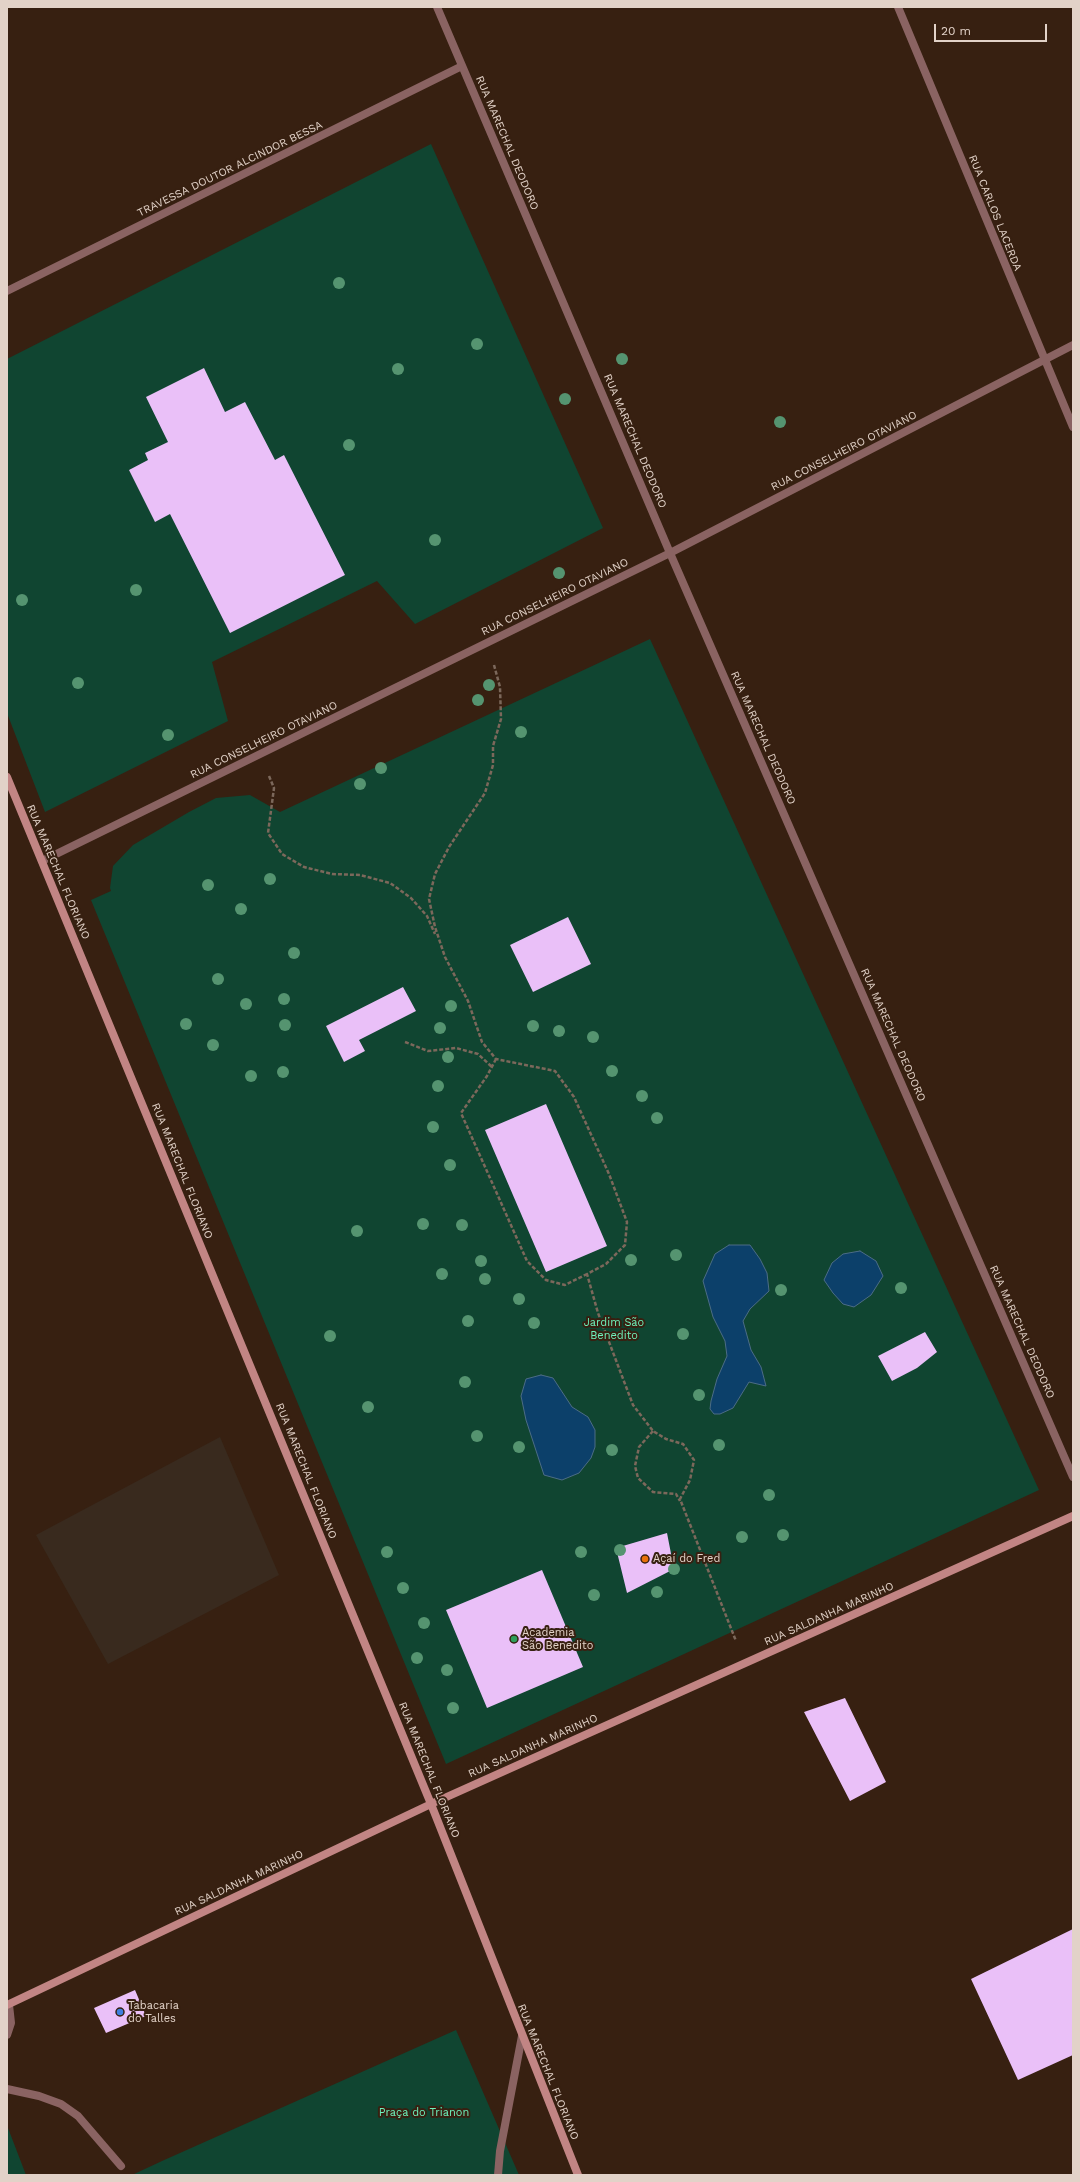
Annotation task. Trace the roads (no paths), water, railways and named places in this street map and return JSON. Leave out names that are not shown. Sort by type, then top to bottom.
[{"type":"main road","name":"RUA MARECHAL FLORIANO","points":[[7,777],[431,1804],[578,2175]]},
{"type":"main road","name":"RUA SALDANHA MARINHO","points":[[8,2005],[431,1804],[1073,1516]]},
{"type":"street","name":"RUA MARECHAL DEODORO","points":[[437,7],[670,552],[1073,1477]]},
{"type":"street","name":"RUA CARLOS LACERDA","points":[[898,7],[1073,427]]},
{"type":"street","name":"TRAVESSA DOUTOR ALCINDOR BESSA","points":[[7,291],[462,66]]},
{"type":"street","name":"RUA CONSELHEIRO OTAVIANO","points":[[42,861],[670,552],[1073,345]]},
{"type":"street","points":[[7,2035],[11,2023],[8,2005]]},
{"type":"street","points":[[498,2175],[500,2151],[522,2036]]},
{"type":"street","points":[[7,2089],[39,2096],[61,2104],[78,2116],[121,2166]]},
{"type":"water","points":[[729,1245],[750,1245],[760,1259],[767,1273],[769,1291],[750,1309],[743,1321],[751,1350],[761,1367],[766,1386],[749,1382],[733,1408],[720,1414],[714,1414],[710,1409],[711,1401],[717,1379],[727,1356],[725,1341],[713,1317],[703,1281],[715,1254]]},
{"type":"water","points":[[860,1251],[876,1261],[883,1276],[871,1295],[854,1307],[843,1304],[824,1280],[832,1263],[843,1254]]},
{"type":"water","points":[[541,1375],[553,1378],[572,1407],[588,1417],[595,1430],[595,1447],[591,1458],[579,1473],[562,1480],[544,1475],[526,1420],[521,1396],[526,1379]]},
{"type":"place","name":"Açaí do Fred","points":[[645,1559]]},
{"type":"place","name":"Academia São Benedito","points":[[514,1639]]},
{"type":"place","name":"Tabacaria do Talles","points":[[120,2012]]},
{"type":"park label","name":"Jardim São Benedito","points":[[614,1329]]},
{"type":"park label","name":"Praça do Trianon","points":[[424,2113]]}]
